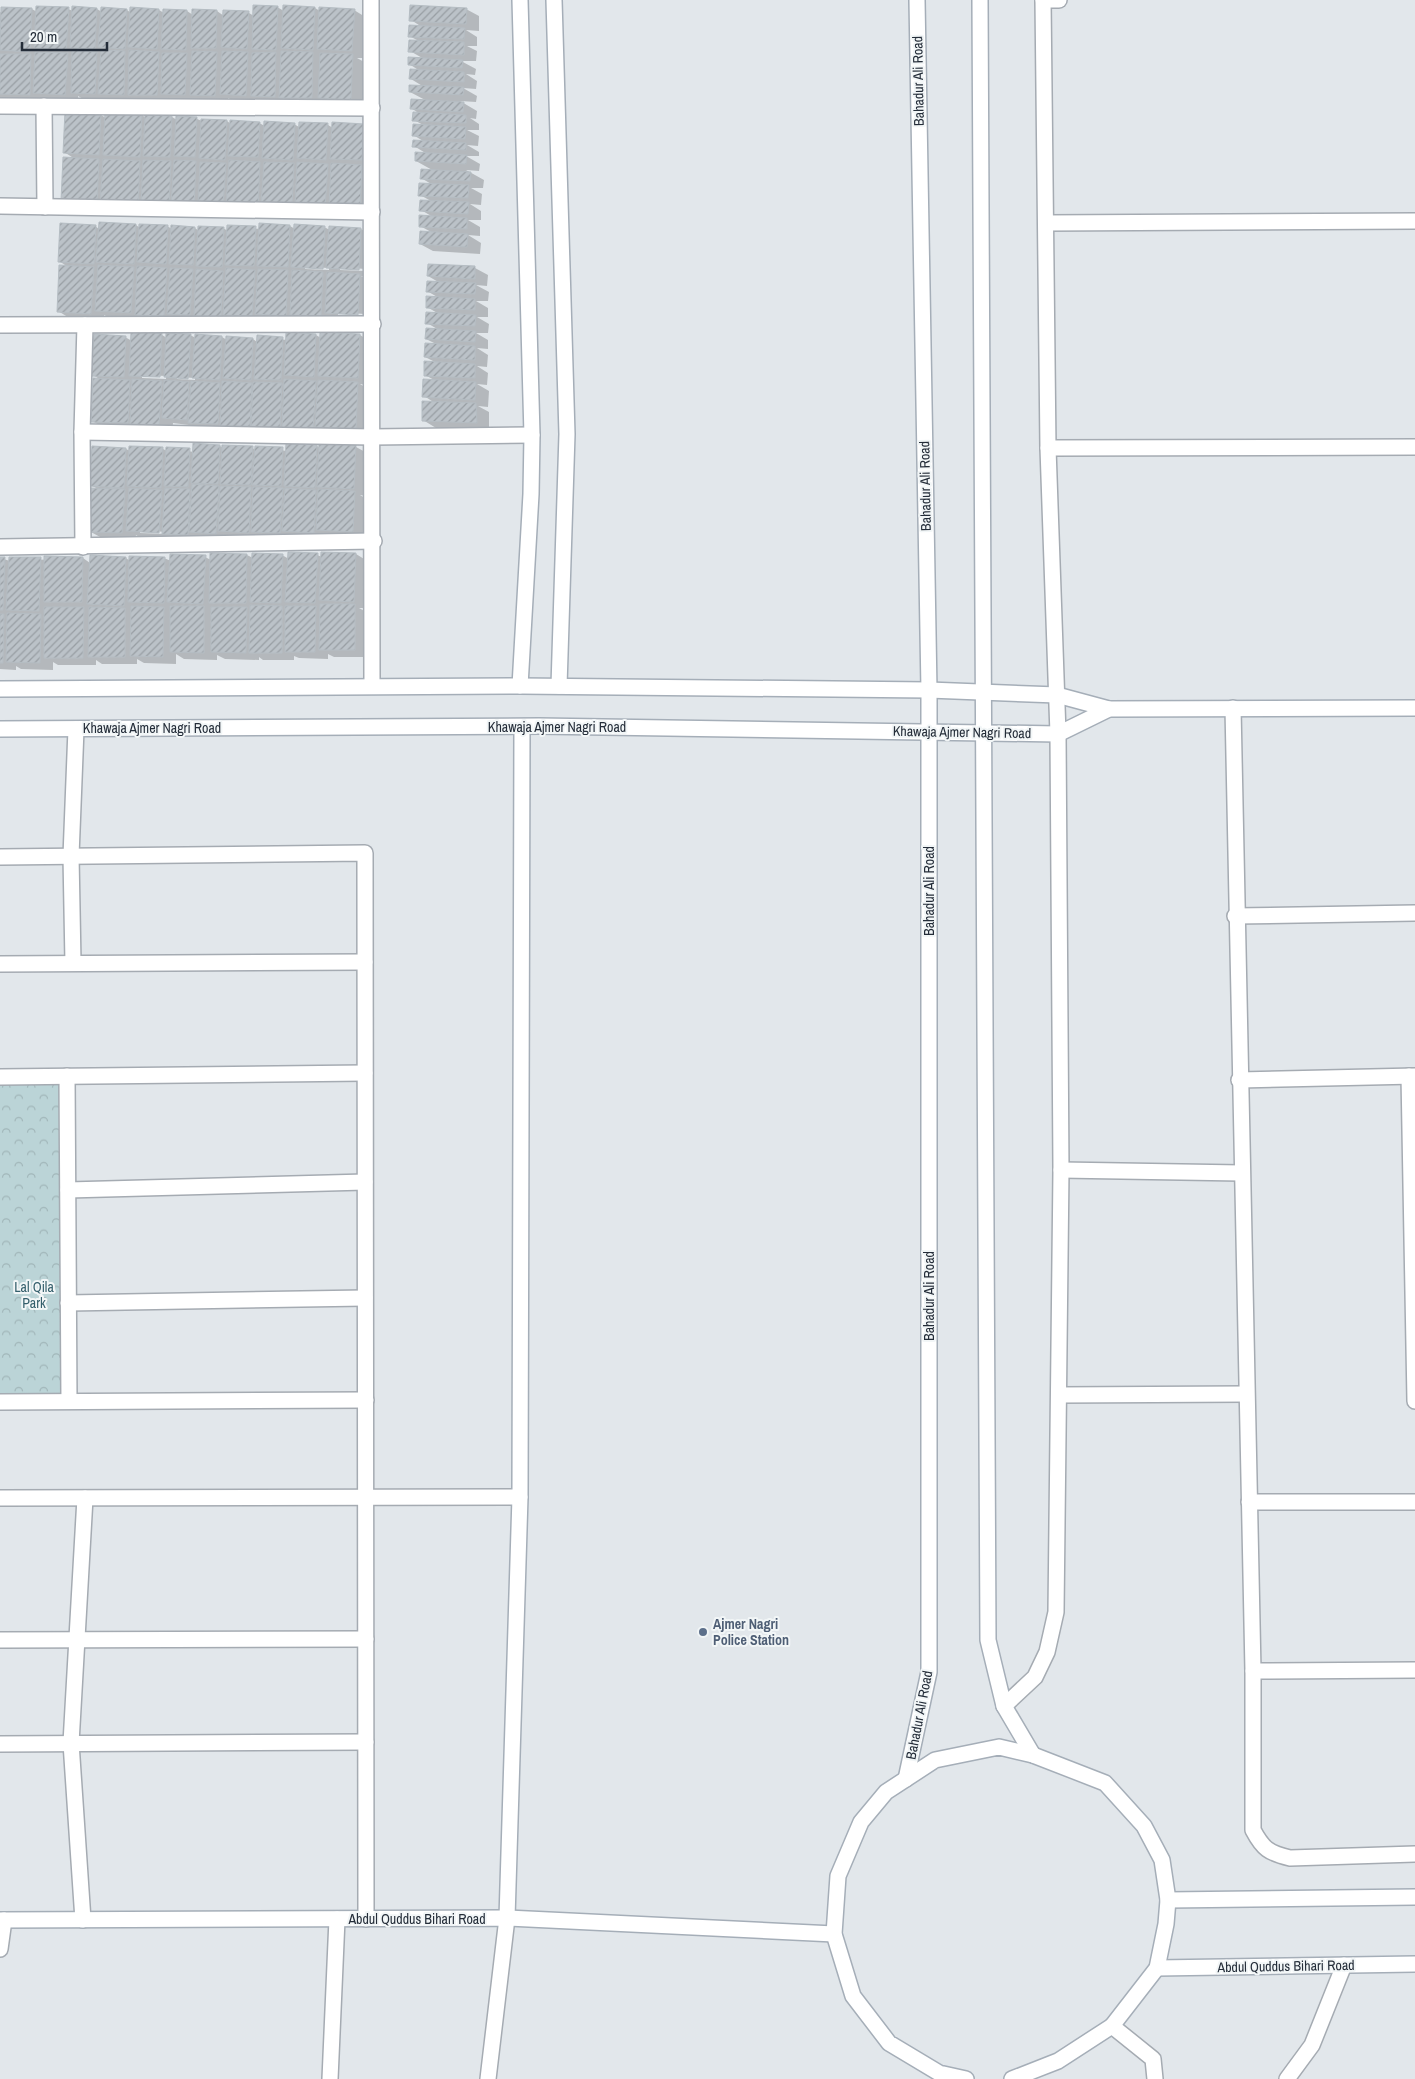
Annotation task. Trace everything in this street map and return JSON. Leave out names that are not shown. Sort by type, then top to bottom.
[{"type":"street","points":[[371,0],[374,437],[372,686]]},
{"type":"street","points":[[520,0],[532,435],[531,494],[520,686]]},
{"type":"street","points":[[554,0],[566,434],[559,686]]},
{"type":"street","name":"Bahadur Ali Road","points":[[906,1779],[928,1672],[929,690],[917,0]]},
{"type":"street","points":[[980,0],[988,1640],[1004,1706],[1033,1755]]},
{"type":"street","points":[[1004,1706],[1035,1677],[1047,1652],[1056,1612],[1061,1170],[1058,695],[1048,448],[1043,0],[1059,0]]},
{"type":"street","points":[[0,106],[372,108]]},
{"type":"street","points":[[44,106],[45,207]]},
{"type":"street","points":[[0,206],[372,212]]},
{"type":"street","points":[[1046,223],[1415,221]]},
{"type":"street","points":[[0,325],[373,324]]},
{"type":"street","points":[[83,547],[82,432],[85,325]]},
{"type":"street","points":[[82,432],[374,437],[532,435]]},
{"type":"street","points":[[1048,448],[1415,447]]},
{"type":"street","points":[[0,547],[374,541]]},
{"type":"street","name":"Khawaja Ajmer Nagri Road","points":[[0,689],[559,686],[929,690],[1058,695],[1109,709],[1415,708]]},
{"type":"street","points":[[1233,708],[1235,916],[1253,1671],[1253,1830],[1262,1847],[1278,1856],[1290,1858],[1415,1854]]},
{"type":"street","name":"Khawaja Ajmer Nagri Road","points":[[0,729],[522,727],[1058,734],[1109,709]]},
{"type":"street","points":[[488,2079],[507,1918],[520,1497],[522,727]]},
{"type":"street","points":[[73,964],[72,856],[76,729]]},
{"type":"street","points":[[0,857],[365,853],[366,1919]]},
{"type":"street","points":[[1235,916],[1415,913]]},
{"type":"street","points":[[0,964],[365,962]]},
{"type":"street","points":[[0,1077],[365,1073]]},
{"type":"street","points":[[67,1076],[69,1401]]},
{"type":"street","points":[[1239,1080],[1412,1076],[1415,1401]]},
{"type":"street","points":[[1061,1170],[1241,1173]]},
{"type":"street","points":[[68,1190],[365,1182]]},
{"type":"street","points":[[68,1303],[365,1298]]},
{"type":"street","points":[[1059,1395],[1246,1394]]},
{"type":"street","points":[[0,1402],[366,1400]]},
{"type":"street","points":[[0,1498],[520,1497]]},
{"type":"street","points":[[83,1920],[71,1743],[85,1498]]},
{"type":"street","points":[[1249,1502],[1415,1502]]},
{"type":"street","points":[[0,1640],[366,1639]]},
{"type":"street","points":[[1253,1671],[1415,1670]]},
{"type":"street","points":[[0,1744],[366,1742]]},
{"type":"street","points":[[966,2079],[939,2074],[889,2043],[853,1996],[834,1934],[838,1876],[862,1822],[886,1792],[935,1760],[998,1747],[1033,1755],[1105,1783],[1144,1826],[1162,1860],[1168,1900],[1166,1924],[1157,1968],[1112,2026],[1058,2061],[1012,2079]]},
{"type":"street","points":[[1168,1900],[1415,1897]]},
{"type":"street","name":"Abdul Quddus Bihari Road","points":[[2,1920],[507,1918],[834,1934]]},
{"type":"street","points":[[330,2079],[336,1919]]},
{"type":"street","points":[[0,1949],[2,1920]]},
{"type":"street","name":"Abdul Quddus Bihari Road","points":[[1157,1968],[1415,1964]]},
{"type":"street","points":[[1287,2079],[1312,2045],[1344,1965]]},
{"type":"street","points":[[1112,2026],[1153,2059],[1155,2079]]},
{"type":"green space","name":"Lal Qila Park","points":[[67,1076],[69,1401],[0,1402],[0,1077]]},
{"type":"building","points":[[253,5],[278,6],[276,50],[252,49]]},
{"type":"building","points":[[283,5],[315,7],[313,50],[281,48]]},
{"type":"building","points":[[410,5],[467,8],[466,24],[409,21]]},
{"type":"building","points":[[36,6],[69,7],[66,50],[34,48]]},
{"type":"building","points":[[72,6],[97,8],[95,49],[70,48]]},
{"type":"building","points":[[1,7],[32,8],[30,52],[0,50]]},
{"type":"building","points":[[101,7],[127,9],[125,49],[98,47]]},
{"type":"building","points":[[130,7],[159,9],[157,49],[128,47]]},
{"type":"building","points":[[319,7],[355,9],[352,51],[317,49]]},
{"type":"building","points":[[163,9],[187,10],[186,50],[161,49]]},
{"type":"building","points":[[192,9],[217,10],[216,48],[191,48]]},
{"type":"building","points":[[223,10],[249,11],[247,49],[221,47]]},
{"type":"building","points":[[409,25],[465,28],[464,39],[408,37]]},
{"type":"building","points":[[409,40],[464,42],[464,55],[408,52]]},
{"type":"building","points":[[72,50],[97,52],[95,94],[71,93]]},
{"type":"building","points":[[101,50],[125,51],[124,95],[98,94]]},
{"type":"building","points":[[129,50],[159,52],[157,95],[128,95]]},
{"type":"building","points":[[192,51],[217,52],[215,96],[190,95]]},
{"type":"building","points":[[222,51],[248,52],[246,96],[220,94]]},
{"type":"building","points":[[281,51],[313,52],[312,98],[279,98]]},
{"type":"building","points":[[35,52],[68,53],[65,95],[33,93]]},
{"type":"building","points":[[276,52],[275,97],[251,96],[252,53]]},
{"type":"building","points":[[162,53],[187,53],[185,95],[161,94]]},
{"type":"building","points":[[320,53],[353,54],[351,100],[318,98]]},
{"type":"building","points":[[0,54],[31,54],[30,95],[0,94]]},
{"type":"building","points":[[408,57],[463,60],[462,68],[408,65]]},
{"type":"building","points":[[410,69],[464,72],[464,82],[409,79]]},
{"type":"building","points":[[409,85],[464,87],[463,95],[409,92]]},
{"type":"building","points":[[411,99],[464,102],[463,112],[410,109]]},
{"type":"building","points":[[65,111],[101,113],[99,155],[63,153]]},
{"type":"building","points":[[105,112],[142,114],[140,157],[103,155]]},
{"type":"building","points":[[413,112],[466,115],[466,123],[412,121]]},
{"type":"building","points":[[145,115],[172,116],[170,157],[143,156]]},
{"type":"building","points":[[176,116],[197,117],[195,157],[174,156]]},
{"type":"building","points":[[201,119],[227,120],[225,160],[199,158]]},
{"type":"building","points":[[230,120],[260,122],[258,157],[228,156]]},
{"type":"building","points":[[264,121],[295,123],[293,160],[262,158]]},
{"type":"building","points":[[299,122],[328,123],[326,160],[297,158]]},
{"type":"building","points":[[332,122],[364,124],[362,160],[330,159]]},
{"type":"building","points":[[413,124],[466,127],[465,139],[412,136]]},
{"type":"building","points":[[413,140],[466,143],[466,150],[412,147]]},
{"type":"building","points":[[415,152],[467,155],[466,164],[415,161]]},
{"type":"building","points":[[63,157],[99,159],[97,203],[61,201]]},
{"type":"building","points":[[103,159],[140,161],[138,206],[100,204]]},
{"type":"building","points":[[143,160],[171,161],[169,206],[141,204]]},
{"type":"building","points":[[174,160],[196,161],[194,207],[171,206]]},
{"type":"building","points":[[229,160],[260,162],[258,207],[226,206]]},
{"type":"building","points":[[200,162],[226,163],[223,207],[198,205]]},
{"type":"building","points":[[264,162],[294,163],[292,207],[261,206]]},
{"type":"building","points":[[297,162],[328,164],[325,209],[295,207]]},
{"type":"building","points":[[331,163],[362,165],[360,209],[329,208]]},
{"type":"building","points":[[421,169],[471,172],[470,181],[420,179]]},
{"type":"building","points":[[419,183],[469,185],[468,198],[418,196]]},
{"type":"building","points":[[420,200],[469,202],[468,214],[419,211]]},
{"type":"building","points":[[419,215],[467,218],[467,229],[419,227]]},
{"type":"building","points":[[99,222],[136,224],[134,264],[96,262]]},
{"type":"building","points":[[60,223],[96,225],[94,264],[58,262]]},
{"type":"building","points":[[259,223],[290,225],[288,267],[257,266]]},
{"type":"building","points":[[139,224],[168,225],[166,264],[137,262]]},
{"type":"building","points":[[294,224],[325,226],[323,269],[291,267]]},
{"type":"building","points":[[171,225],[195,227],[193,265],[169,264]]},
{"type":"building","points":[[227,225],[256,226],[254,266],[225,265]]},
{"type":"building","points":[[198,226],[224,227],[222,267],[196,266]]},
{"type":"building","points":[[329,226],[361,228],[359,270],[326,268]]},
{"type":"building","points":[[420,231],[468,234],[467,247],[419,244]]},
{"type":"building","points":[[428,264],[475,266],[475,279],[427,276]]},
{"type":"building","points":[[59,265],[94,267],[91,314],[57,312]]},
{"type":"building","points":[[98,265],[134,267],[131,313],[95,311]]},
{"type":"building","points":[[137,266],[167,268],[164,316],[135,315]]},
{"type":"building","points":[[170,268],[193,269],[190,315],[167,314]]},
{"type":"building","points":[[226,268],[255,270],[252,316],[223,315]]},
{"type":"building","points":[[196,269],[223,271],[221,317],[194,316]]},
{"type":"building","points":[[258,269],[288,270],[286,316],[255,314]]},
{"type":"building","points":[[292,270],[323,272],[321,316],[290,315]]},
{"type":"building","points":[[327,272],[360,274],[358,315],[325,313]]},
{"type":"building","points":[[427,281],[476,283],[475,294],[426,292]]},
{"type":"building","points":[[426,296],[475,299],[475,310],[426,308]]},
{"type":"building","points":[[426,312],[476,315],[475,326],[425,324]]},
{"type":"building","points":[[426,328],[476,331],[475,342],[425,339]]},
{"type":"building","points":[[131,332],[162,333],[160,377],[129,376]]},
{"type":"building","points":[[286,332],[316,334],[314,377],[284,375]]},
{"type":"building","points":[[320,332],[360,334],[358,378],[318,376]]},
{"type":"building","points":[[166,333],[191,334],[188,379],[164,377]]},
{"type":"building","points":[[94,334],[126,336],[124,377],[91,376]]},
{"type":"building","points":[[195,334],[222,336],[220,380],[192,378]]},
{"type":"building","points":[[257,335],[283,337],[281,380],[254,379]]},
{"type":"building","points":[[226,336],[253,338],[251,380],[223,378]]},
{"type":"building","points":[[425,343],[475,346],[475,360],[424,357]]},
{"type":"building","points":[[424,361],[475,364],[475,378],[424,376]]},
{"type":"building","points":[[93,378],[130,380],[128,423],[91,422]]},
{"type":"building","points":[[132,379],[162,381],[159,425],[130,424]]},
{"type":"building","points":[[284,379],[316,381],[313,430],[282,428]]},
{"type":"building","points":[[423,379],[476,382],[475,400],[422,397]]},
{"type":"building","points":[[164,380],[189,382],[187,420],[162,418]]},
{"type":"building","points":[[318,380],[358,382],[356,429],[315,427]]},
{"type":"building","points":[[191,381],[220,383],[218,424],[188,423]]},
{"type":"building","points":[[222,381],[252,383],[250,428],[220,427]]},
{"type":"building","points":[[253,382],[282,383],[280,430],[251,429]]},
{"type":"building","points":[[422,401],[476,403],[477,423],[422,421]]},
{"type":"building","points":[[193,443],[220,445],[218,484],[191,483]]},
{"type":"building","points":[[286,443],[317,445],[315,488],[284,486]]},
{"type":"building","points":[[319,443],[356,445],[354,489],[317,487]]},
{"type":"building","points":[[222,445],[253,446],[251,485],[220,484]]},
{"type":"building","points":[[92,446],[126,448],[124,488],[89,486]]},
{"type":"building","points":[[129,446],[163,447],[161,488],[127,486]]},
{"type":"building","points":[[255,446],[283,447],[281,486],[252,485]]},
{"type":"building","points":[[166,447],[190,448],[188,487],[164,486]]},
{"type":"building","points":[[192,484],[219,486],[216,534],[189,532]]},
{"type":"building","points":[[220,486],[251,487],[249,533],[218,531]]},
{"type":"building","points":[[253,487],[283,488],[280,533],[251,532]]},
{"type":"building","points":[[90,488],[125,489],[122,533],[88,532]]},
{"type":"building","points":[[129,488],[162,490],[159,533],[126,531]]},
{"type":"building","points":[[165,488],[190,489],[188,535],[162,534]]},
{"type":"building","points":[[285,488],[316,490],[314,533],[282,531]]},
{"type":"building","points":[[318,489],[355,491],[353,532],[316,530]]},
{"type":"building","points":[[288,552],[318,553],[315,603],[285,602]]},
{"type":"building","points":[[321,552],[356,553],[354,602],[319,600]]},
{"type":"building","points":[[210,553],[247,554],[246,603],[209,603]]},
{"type":"building","points":[[252,553],[283,554],[281,603],[250,602]]},
{"type":"building","points":[[170,554],[206,555],[203,604],[167,602]]},
{"type":"building","points":[[90,555],[126,557],[124,606],[87,604]]},
{"type":"building","points":[[44,556],[83,557],[82,602],[44,602]]},
{"type":"building","points":[[129,556],[165,557],[164,603],[128,602]]},
{"type":"building","points":[[0,557],[5,557],[3,610],[0,610]]},
{"type":"building","points":[[9,557],[41,557],[39,611],[6,610]]},
{"type":"building","points":[[320,604],[355,604],[355,650],[319,650]]},
{"type":"building","points":[[250,605],[282,606],[282,653],[249,653]]},
{"type":"building","points":[[131,606],[164,607],[163,657],[130,656]]},
{"type":"building","points":[[170,606],[204,606],[204,653],[170,652]]},
{"type":"building","points":[[285,606],[316,606],[315,652],[285,652]]},
{"type":"building","points":[[44,607],[84,607],[83,658],[44,658]]},
{"type":"building","points":[[89,607],[125,608],[125,657],[88,657]]},
{"type":"building","points":[[211,607],[247,607],[246,653],[211,652]]},
{"type":"building","points":[[7,613],[41,614],[40,663],[6,662]]},
{"type":"building","points":[[0,614],[4,614],[3,663],[0,663]]},
{"type":"place","name":"Ajmer Nagri Police Station","points":[[703,1632]]}]
